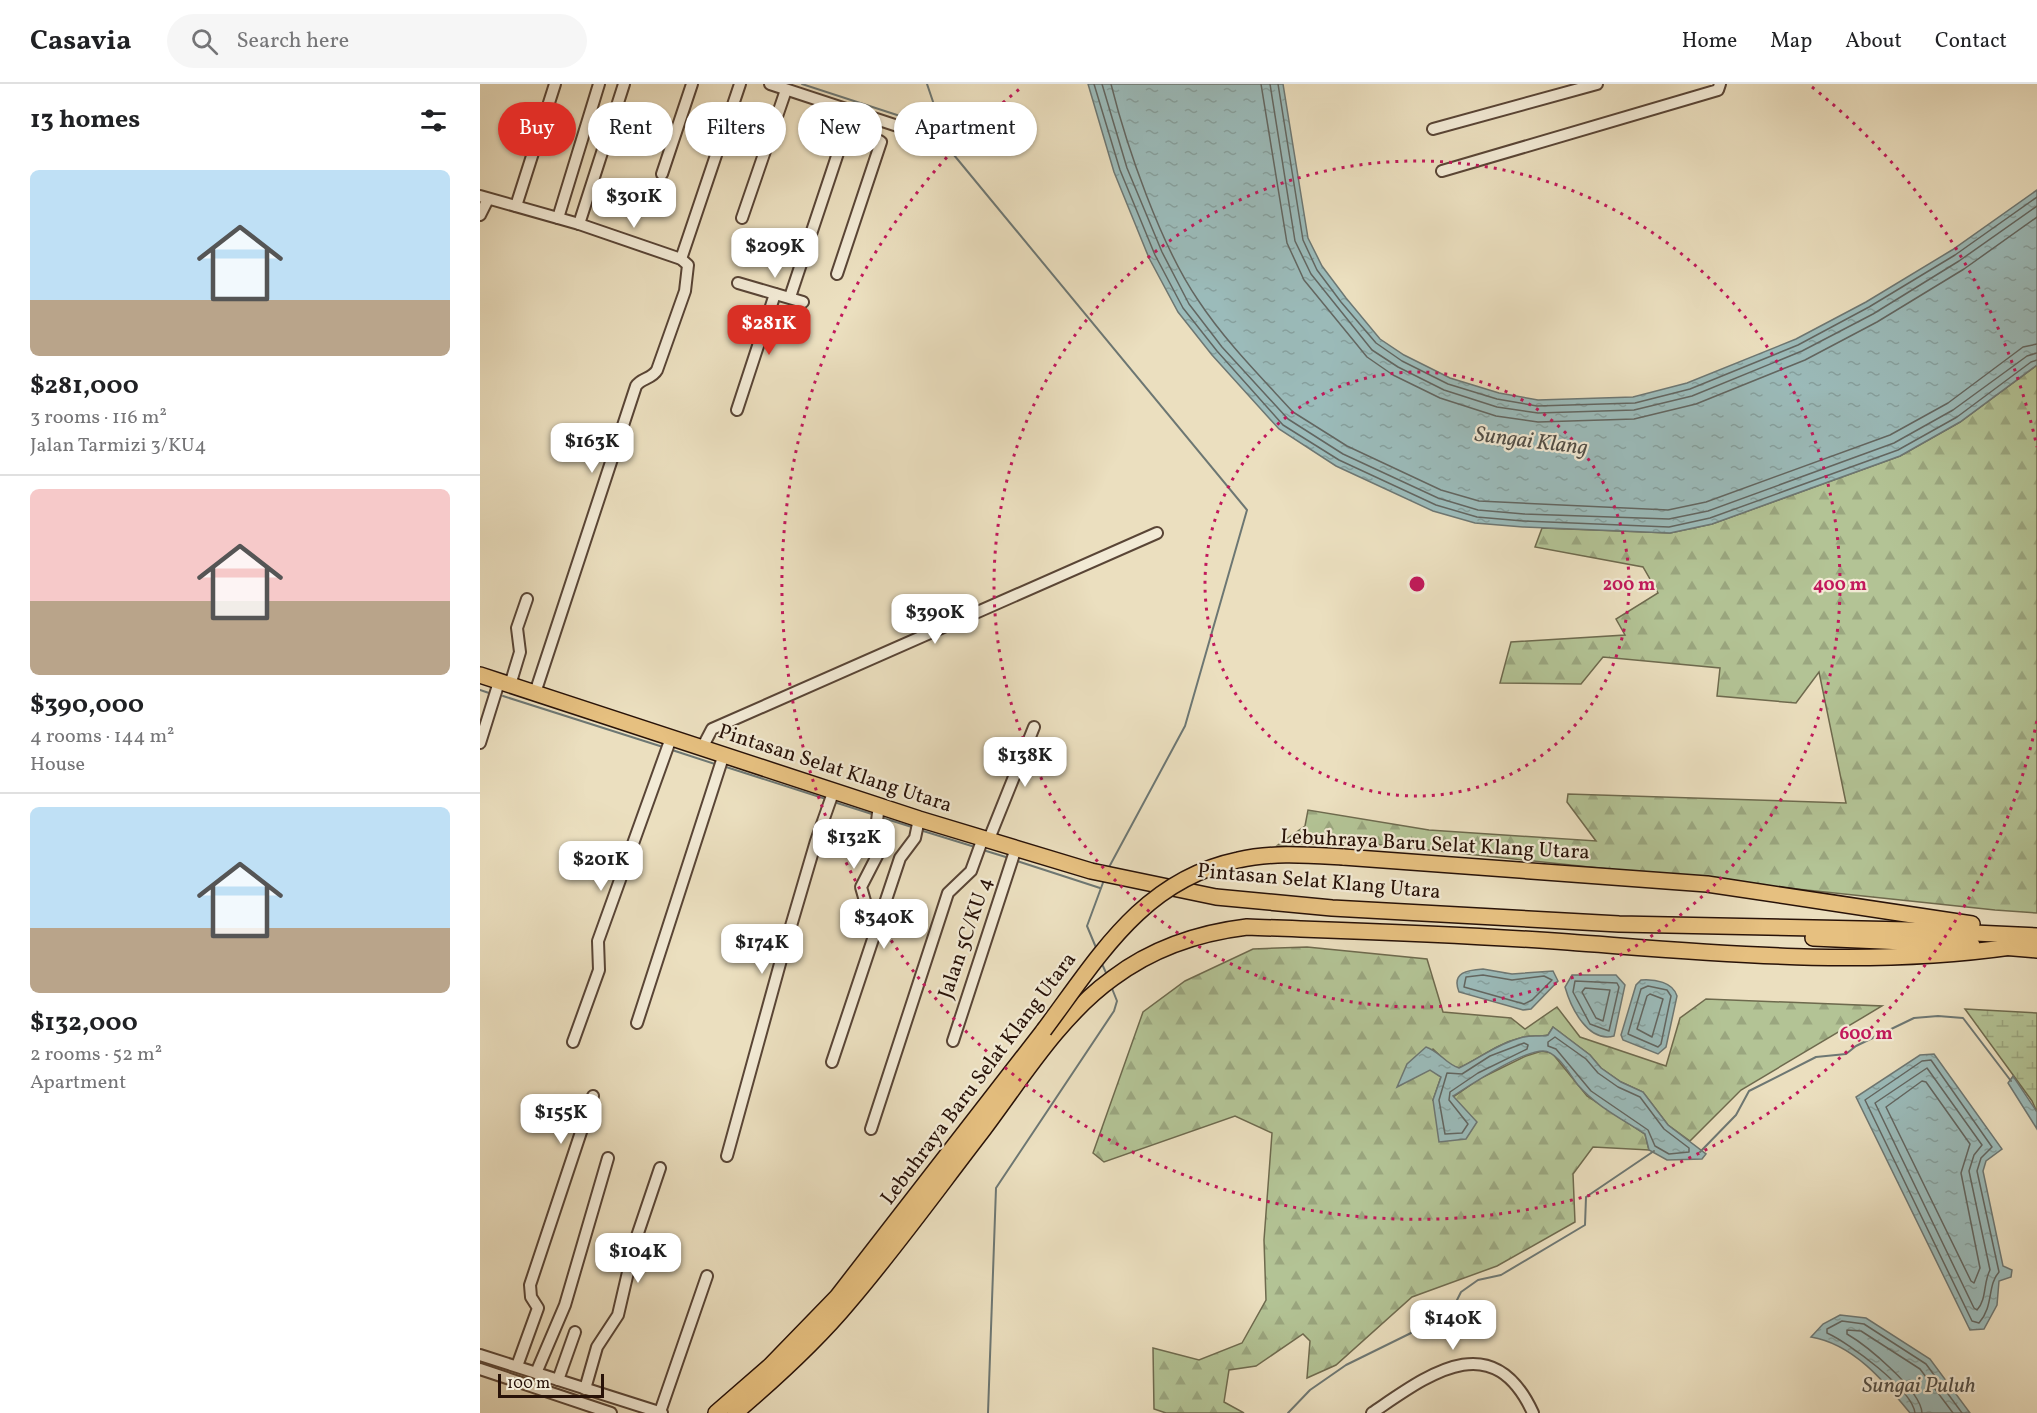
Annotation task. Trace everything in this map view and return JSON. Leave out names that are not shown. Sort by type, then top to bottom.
[{"type":"highway","name":"Pintasan Selat Klang Utara","points":[[480,675],[535,693],[669,745],[702,748],[722,761],[832,797],[878,809],[918,825],[983,843],[1016,848],[1120,878],[1216,897],[1264,903],[1718,928]]},
{"type":"highway","name":"Lebuhraya Baru Selat Klang Utara","points":[[716,1413],[770,1366],[837,1297],[1130,920],[1151,900],[1186,877],[1239,860],[1285,855],[1343,857],[1707,884],[2037,934]]},
{"type":"highway","name":"Lebuhraya Baru Selat Klang Utara","points":[[735,1413],[781,1374],[849,1303],[1059,1030],[1113,978],[1158,951],[1185,939],[1211,931],[1247,927],[1518,939],[1826,959],[1965,954],[2011,947]]},
{"type":"highway","name":"Lebuhraya Baru Selat Klang Utara","points":[[1718,928],[1821,928],[2037,934]]},
{"type":"highway","name":"Lebuhraya Baru Selat Klang Utara","points":[[1718,928],[1816,938],[2037,950]]},
{"type":"street","points":[[516,206],[555,84]]},
{"type":"street","points":[[558,218],[599,84]]},
{"type":"street","points":[[579,224],[624,84]]},
{"type":"street","points":[[662,174],[692,84]]},
{"type":"street","points":[[681,259],[740,84]]},
{"type":"street","points":[[770,84],[792,88],[829,102]]},
{"type":"street","points":[[1433,129],[1597,84]]},
{"type":"street","points":[[1442,171],[1718,90],[1720,85]]},
{"type":"street","points":[[742,218],[792,88]]},
{"type":"street","points":[[790,297],[836,156]]},
{"type":"street","points":[[837,274],[876,156]]},
{"type":"street","points":[[480,215],[484,197],[579,224],[681,259],[688,265],[685,291],[657,370],[654,375],[639,381],[636,386],[535,693]]},
{"type":"street","points":[[738,283],[803,302]]},
{"type":"street","points":[[737,410],[775,294]]},
{"type":"street","points":[[702,748],[712,729],[1156,533]]},
{"type":"street","points":[[480,743],[520,652],[517,628],[527,599]]},
{"type":"street","points":[[871,1129],[948,893],[971,871],[1034,727]]},
{"type":"street","points":[[573,1042],[599,970],[598,941],[669,745]]},
{"type":"street","points":[[637,1023],[722,761]]},
{"type":"street","points":[[728,1156],[781,960],[816,841],[832,797]]},
{"type":"street","points":[[859,920],[865,901],[861,887],[878,854],[876,825],[878,809]]},
{"type":"street","points":[[832,1062],[900,858],[918,825]]},
{"type":"street","name":"Jalan 5C/KU 4","points":[[953,1041],[1016,848]]},
{"type":"street","points":[[517,1366],[538,1308],[531,1297],[530,1285],[593,1096]]},
{"type":"street","points":[[536,1373],[565,1305],[608,1158]]},
{"type":"street","points":[[585,1389],[597,1347],[618,1315],[632,1253],[660,1168]]},
{"type":"street","points":[[480,1355],[661,1413],[707,1276]]},
{"type":"street","points":[[558,1380],[575,1332]]},
{"type":"street","points":[[1372,1413],[1430,1374],[1450,1366],[1471,1363],[1489,1366],[1511,1379],[1533,1413]]},
{"type":"street","points":[[480,1369],[610,1413]]},
{"type":"green space","points":[[2037,365],[2037,913],[1363,843],[1278,845],[1305,826],[1308,810],[1429,830],[1596,841],[1567,802],[1568,794],[1846,803],[1819,672],[1796,703],[1717,696],[1720,668],[1603,657],[1581,684],[1500,683],[1511,642],[1625,635],[1616,619],[1658,593],[1643,567],[1535,547],[1542,528],[1670,533],[1712,524],[1900,456],[1960,422]]},
{"type":"green space","points":[[1307,947],[1427,959],[1443,1012],[1511,1018],[1525,1029],[1557,1007],[1580,1037],[1666,1066],[1680,1018],[1706,999],[1882,1006],[1741,1090],[1690,1141],[1668,1125],[1643,1092],[1621,1082],[1601,1068],[1590,1055],[1553,1027],[1548,1035],[1512,1041],[1496,1047],[1459,1068],[1451,1066],[1433,1049],[1398,1086],[1430,1069],[1441,1077],[1433,1100],[1453,1097],[1481,1078],[1526,1056],[1542,1051],[1552,1053],[1587,1096],[1645,1134],[1649,1150],[1593,1147],[1573,1174],[1575,1222],[1497,1266],[1412,1297],[1336,1365],[1307,1378],[1310,1341],[1303,1334],[1256,1366],[1229,1370],[1224,1402],[1244,1413],[1166,1413],[1154,1409],[1153,1348],[1199,1360],[1242,1343],[1266,1300],[1264,1240],[1272,1133],[1235,1116],[1104,1162],[1093,1153],[1143,1012],[1185,981],[1253,949]]},
{"type":"green space","points":[[1965,1009],[2037,1013],[2037,1112],[2032,1101]]},
{"type":"water","name":"Sungai Klang","points":[[1088,84],[1283,84],[1308,238],[1322,266],[1380,339],[1404,355],[1450,378],[1499,393],[1538,400],[1633,397],[1687,383],[1796,339],[1866,302],[1952,250],[2037,190],[2037,365],[1960,422],[1900,456],[1712,524],[1670,533],[1523,527],[1475,523],[1433,511],[1336,466],[1279,429],[1212,355],[1178,312],[1149,258],[1114,172]]},
{"type":"water","points":[[1483,969],[1512,974],[1553,971],[1558,981],[1531,1009],[1523,1010],[1459,992],[1457,980],[1462,973]]},
{"type":"water","points":[[1572,975],[1616,975],[1625,985],[1614,1036],[1605,1037],[1596,1034],[1576,1014],[1565,987]]},
{"type":"water","points":[[1641,980],[1663,982],[1672,987],[1677,996],[1666,1047],[1658,1054],[1623,1040],[1621,1035],[1636,985]]},
{"type":"water","points":[[1553,1027],[1590,1055],[1601,1068],[1621,1082],[1643,1092],[1668,1125],[1706,1154],[1702,1159],[1667,1160],[1649,1150],[1645,1134],[1593,1099],[1578,1085],[1558,1059],[1548,1052],[1534,1052],[1510,1062],[1453,1096],[1477,1122],[1466,1139],[1439,1142],[1433,1100],[1441,1077],[1430,1070],[1397,1087],[1407,1064],[1426,1047],[1459,1068],[1496,1047],[1512,1041],[1548,1035]]},
{"type":"water","points":[[1934,1054],[2002,1149],[1986,1161],[1983,1171],[2003,1266],[2012,1270],[2011,1277],[1999,1281],[1997,1305],[1984,1329],[1970,1330],[1856,1097],[1920,1055]]},
{"type":"water","points":[[2013,1076],[2037,1112],[2037,1129],[2008,1083]]},
{"type":"water","name":"Sungai Puluh","points":[[1840,1315],[1866,1318],[1930,1359],[1970,1413],[1910,1413],[1878,1377],[1854,1356],[1841,1347],[1811,1337],[1823,1324]]},
{"type":"waterway","points":[[802,84],[894,114]]},
{"type":"waterway","points":[[927,84],[949,149],[1247,510],[1185,726],[1108,869]]},
{"type":"waterway","points":[[480,690],[489,693]]},
{"type":"waterway","points":[[503,696],[663,747]]},
{"type":"waterway","points":[[672,750],[718,765]]},
{"type":"waterway","points":[[723,766],[826,799]]},
{"type":"waterway","points":[[834,802],[875,815]]},
{"type":"waterway","points":[[880,817],[915,828]]},
{"type":"waterway","points":[[920,830],[975,847]]},
{"type":"waterway","points":[[983,850],[1009,858]]},
{"type":"waterway","points":[[1017,861],[1100,888]]},
{"type":"waterway","points":[[1097,950],[1087,926],[1104,880]]},
{"type":"waterway","points":[[1102,964],[1107,975]]},
{"type":"waterway","points":[[988,1413],[996,1188],[1114,1011],[1117,1001],[1111,986]]},
{"type":"waterway","points":[[1700,1152],[1736,1115],[1749,1091],[1816,1057],[1846,1054],[1856,1046],[1914,1018],[1938,1016],[1963,1018],[2011,1081]]},
{"type":"waterway","points":[[1288,1413],[1310,1390],[1346,1365],[1411,1333],[1427,1320],[1452,1310],[1461,1292],[1478,1280],[1501,1275],[1585,1225],[1586,1197],[1654,1151]]}]
